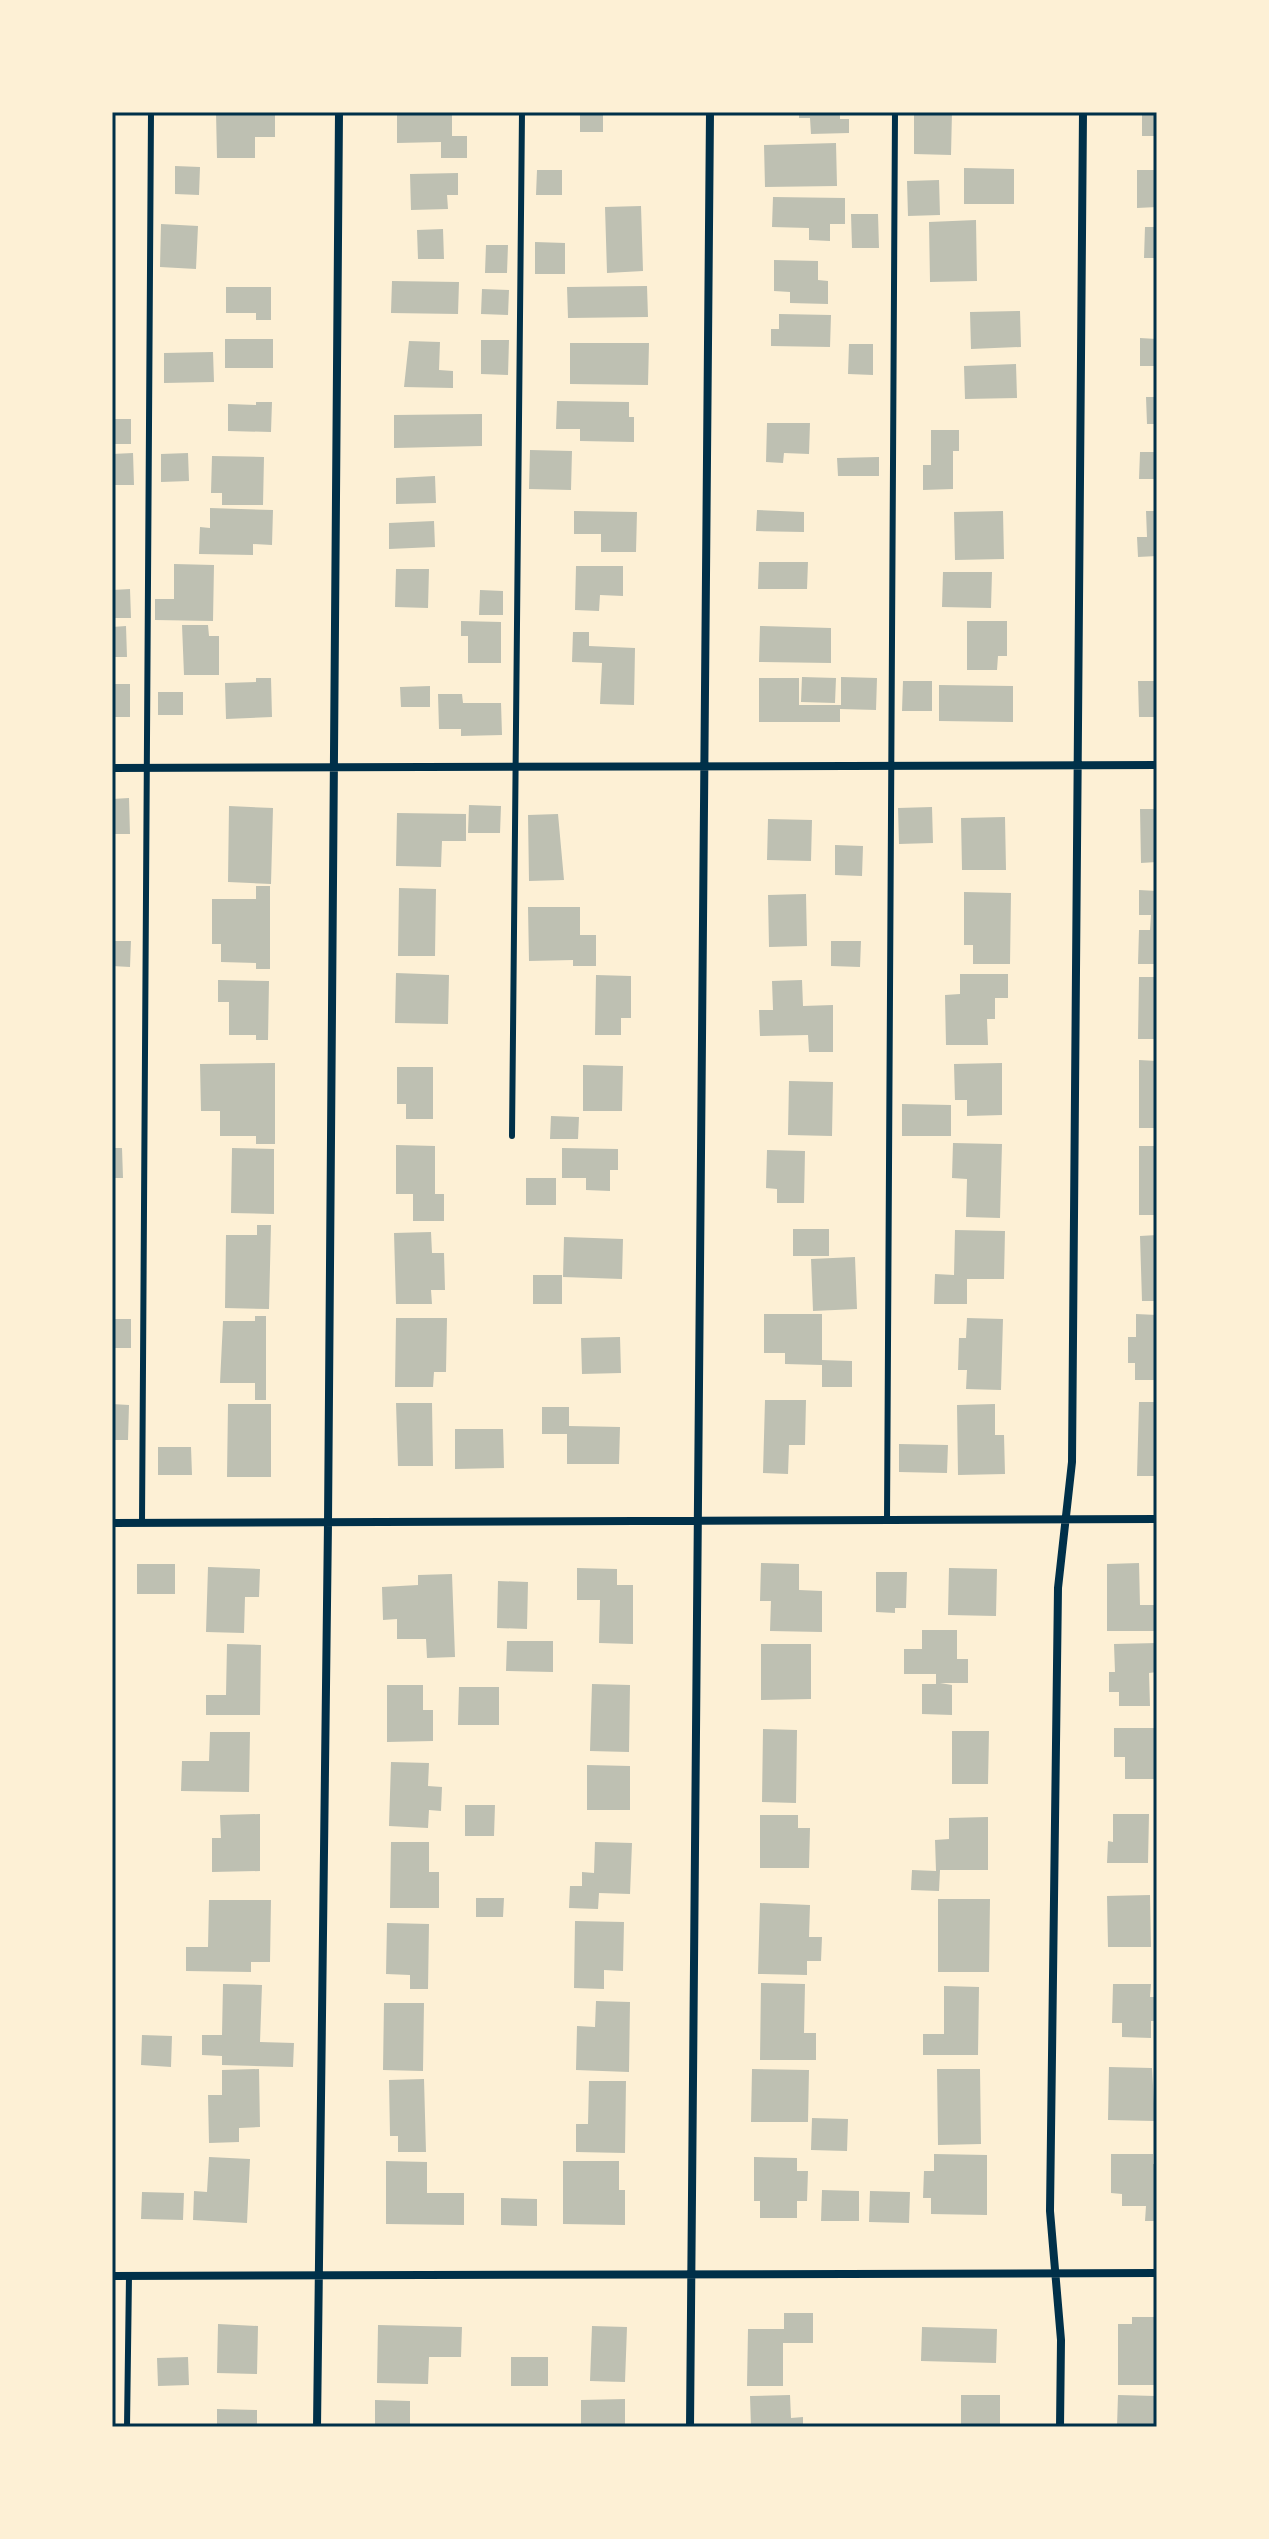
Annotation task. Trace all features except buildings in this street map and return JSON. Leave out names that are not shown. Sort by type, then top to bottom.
[{"type":"street","points":[[317,2427],[328,1523],[339,112]]},
{"type":"street","points":[[690,2427],[710,112]]},
{"type":"street","points":[[1060,2427],[1061,2340],[1050,2211],[1058,1588],[1072,1462],[1083,112]]},
{"type":"street","points":[[112,768],[1157,765]]},
{"type":"street","points":[[112,1523],[1157,1519]]},
{"type":"street","points":[[112,2276],[1157,2273]]},
{"type":"lane","points":[[142,1523],[151,112]]},
{"type":"lane","points":[[512,1136],[522,112]]},
{"type":"lane","points":[[887,1520],[895,112]]},
{"type":"lane","points":[[127,2427],[129,2276]]}]
